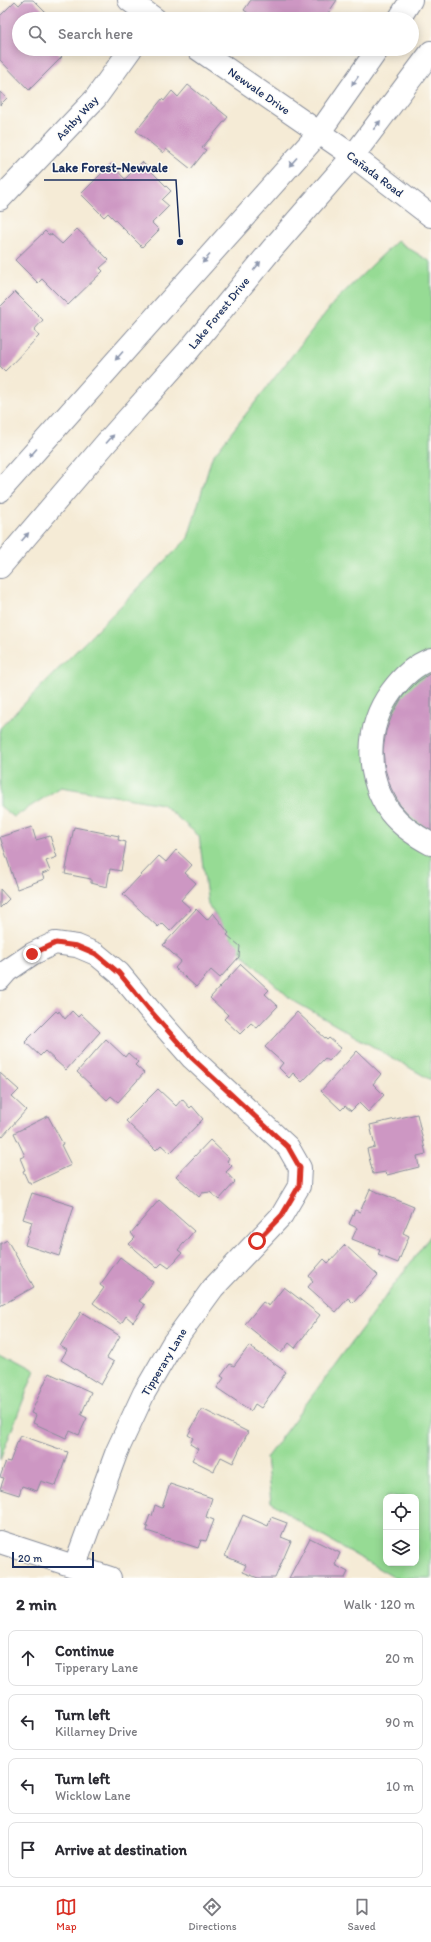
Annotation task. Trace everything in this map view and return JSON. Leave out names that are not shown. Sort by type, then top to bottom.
[{"type":"street","points":[[129,0],[145,12]]},
{"type":"street","points":[[403,12],[411,0]]},
{"type":"street","name":"Lake Forest Drive","points":[[0,567],[101,449],[188,351],[272,249],[353,156],[431,52]]},
{"type":"street","name":"Ashby Way","points":[[0,199],[96,99],[126,56]]},
{"type":"street","name":"Newvale Drive","points":[[208,56],[319,133]]},
{"type":"street","points":[[0,491],[319,133],[373,56]]},
{"type":"street","name":"Cañada Road","points":[[319,133],[353,156],[431,216]]},
{"type":"street","points":[[431,659],[424,662],[401,680],[383,703],[373,730],[371,759],[377,787],[391,812],[411,833],[431,844]]},
{"type":"street","name":"Tipperary Lane","points":[[0,979],[7,971],[32,954],[56,943],[77,946],[96,954],[119,973],[192,1058],[288,1147],[300,1168],[299,1186],[282,1215],[213,1288],[172,1343],[144,1393],[117,1450],[75,1565]]},
{"type":"street","points":[[0,1542],[75,1565],[110,1578]]},
{"type":"green space","points":[[397,241],[431,262],[431,1080],[292,1000],[244,956],[208,905],[199,836],[162,804],[61,787],[14,817],[0,806],[0,728],[188,538],[212,457],[335,301]]},
{"type":"green space","points":[[431,1235],[431,1578],[395,1578],[310,1529],[271,1502],[266,1458]]},
{"type":"green space","points":[[0,1351],[35,1370],[0,1460]]},
{"type":"building","points":[[24,0],[33,0],[45,12],[12,12],[12,56],[62,57],[29,90],[0,60],[0,16],[15,1],[19,5]]},
{"type":"building","points":[[251,0],[337,0],[329,12],[247,12],[244,10]]},
{"type":"building","points":[[188,85],[228,117],[202,148],[206,150],[191,169],[166,149],[163,153],[136,131],[162,99],[164,101],[172,91],[178,97]]},
{"type":"building","points":[[0,92],[7,98],[0,105]]},
{"type":"building","points":[[142,162],[171,191],[162,200],[169,206],[152,223],[159,230],[142,247],[108,213],[104,217],[81,194],[111,164],[125,179]]},
{"type":"building","points":[[77,229],[109,260],[100,268],[103,271],[68,305],[42,279],[38,283],[15,260],[45,231],[49,235],[51,234],[62,244]]},
{"type":"building","points":[[15,292],[43,320],[34,330],[39,336],[5,371],[0,366],[0,307]]},
{"type":"building","points":[[431,673],[431,831],[413,819],[400,805],[391,788],[385,769],[383,750],[386,731],[393,713],[403,696],[417,682]]},
{"type":"building","points":[[32,827],[36,840],[50,836],[57,857],[46,861],[50,871],[42,874],[44,879],[17,889],[0,837]]},
{"type":"building","points":[[74,827],[119,836],[118,840],[126,842],[121,871],[110,869],[107,887],[91,883],[91,879],[65,874]]},
{"type":"building","points":[[176,850],[192,865],[185,873],[196,883],[181,900],[191,909],[170,931],[162,923],[158,927],[123,894],[159,856],[166,862]]},
{"type":"building","points":[[0,889],[9,899],[0,908]]},
{"type":"building","points":[[196,909],[207,920],[213,913],[229,933],[227,935],[240,946],[239,957],[220,978],[211,970],[196,987],[175,968],[181,961],[163,945]]},
{"type":"building","points":[[241,964],[269,990],[265,994],[278,1006],[257,1028],[251,1023],[240,1034],[224,1019],[228,1015],[210,998]]},
{"type":"building","points":[[56,1011],[58,1013],[59,1011],[65,1019],[72,1011],[78,1017],[81,1014],[100,1032],[66,1070],[45,1051],[40,1056],[25,1042]]},
{"type":"building","points":[[297,1012],[327,1040],[329,1038],[341,1048],[329,1061],[325,1058],[302,1082],[293,1073],[289,1078],[279,1068],[283,1063],[265,1047]]},
{"type":"building","points":[[106,1039],[125,1057],[128,1053],[138,1062],[135,1065],[144,1073],[118,1102],[111,1096],[107,1100],[77,1072]]},
{"type":"building","points":[[357,1051],[381,1074],[373,1084],[384,1095],[368,1112],[359,1103],[351,1111],[345,1106],[341,1110],[321,1091]]},
{"type":"building","points":[[0,1073],[19,1090],[12,1097],[26,1110],[2,1137],[0,1135]]},
{"type":"building","points":[[158,1089],[176,1106],[182,1099],[190,1108],[192,1106],[203,1119],[170,1153],[161,1145],[156,1150],[126,1121]]},
{"type":"building","points":[[417,1114],[426,1154],[417,1156],[419,1167],[387,1175],[386,1172],[373,1174],[367,1149],[375,1147],[370,1125]]},
{"type":"building","points":[[48,1116],[63,1144],[61,1145],[71,1165],[31,1184],[28,1182],[23,1171],[25,1170],[20,1158],[25,1156],[14,1133]]},
{"type":"building","points":[[210,1140],[229,1158],[227,1161],[232,1166],[226,1172],[235,1182],[219,1200],[210,1192],[202,1193],[199,1197],[176,1176]]},
{"type":"building","points":[[370,1189],[414,1207],[403,1233],[409,1236],[398,1263],[378,1255],[380,1250],[352,1239],[357,1228],[349,1224],[355,1210],[360,1212]]},
{"type":"building","points":[[32,1193],[74,1206],[59,1256],[25,1245],[32,1222],[23,1219]]},
{"type":"building","points":[[159,1200],[194,1231],[178,1250],[182,1253],[169,1268],[162,1263],[157,1268],[129,1244],[135,1238],[131,1233]]},
{"type":"building","points":[[7,1240],[34,1287],[0,1306],[0,1244]]},
{"type":"building","points":[[345,1245],[378,1275],[353,1303],[348,1298],[336,1312],[308,1287],[313,1281],[309,1276],[324,1259],[328,1263]]},
{"type":"building","points":[[120,1257],[153,1282],[139,1301],[145,1305],[133,1322],[126,1316],[121,1324],[93,1303],[104,1288],[100,1285]]},
{"type":"building","points":[[284,1287],[320,1315],[295,1348],[289,1343],[281,1353],[245,1324],[263,1302],[269,1306]]},
{"type":"building","points":[[81,1312],[120,1336],[107,1358],[114,1362],[101,1385],[61,1360],[67,1350],[60,1346]]},
{"type":"building","points":[[249,1346],[286,1372],[261,1408],[255,1404],[251,1411],[217,1388],[224,1378],[221,1376],[230,1364],[234,1366]]},
{"type":"building","points":[[49,1373],[91,1392],[81,1415],[87,1418],[79,1435],[70,1431],[66,1438],[33,1423],[36,1415],[31,1413]]},
{"type":"building","points":[[202,1409],[248,1432],[233,1463],[221,1457],[214,1471],[192,1460],[198,1449],[190,1444],[193,1438],[188,1435]]},
{"type":"building","points":[[20,1435],[68,1452],[56,1486],[41,1481],[37,1491],[22,1486],[19,1495],[0,1489],[4,1478],[0,1477],[6,1461],[10,1462]]},
{"type":"building","points":[[170,1484],[212,1498],[206,1517],[214,1520],[206,1541],[201,1540],[198,1548],[147,1531],[148,1527],[146,1526],[150,1515],[152,1516],[155,1505],[162,1508]]},
{"type":"building","points":[[243,1515],[268,1526],[271,1517],[287,1523],[281,1537],[291,1541],[275,1578],[258,1578],[243,1572],[246,1565],[225,1556]]},
{"type":"building","points":[[310,1538],[340,1553],[335,1565],[348,1572],[345,1578],[289,1578]]},
{"type":"place","name":"Lake Forest-Newvale","points":[[180,242]]},
{"type":"route","points":[[32,954],[56,943],[77,946],[96,954],[119,973],[192,1058],[288,1147],[300,1168],[299,1186],[282,1215],[257,1241]]}]
